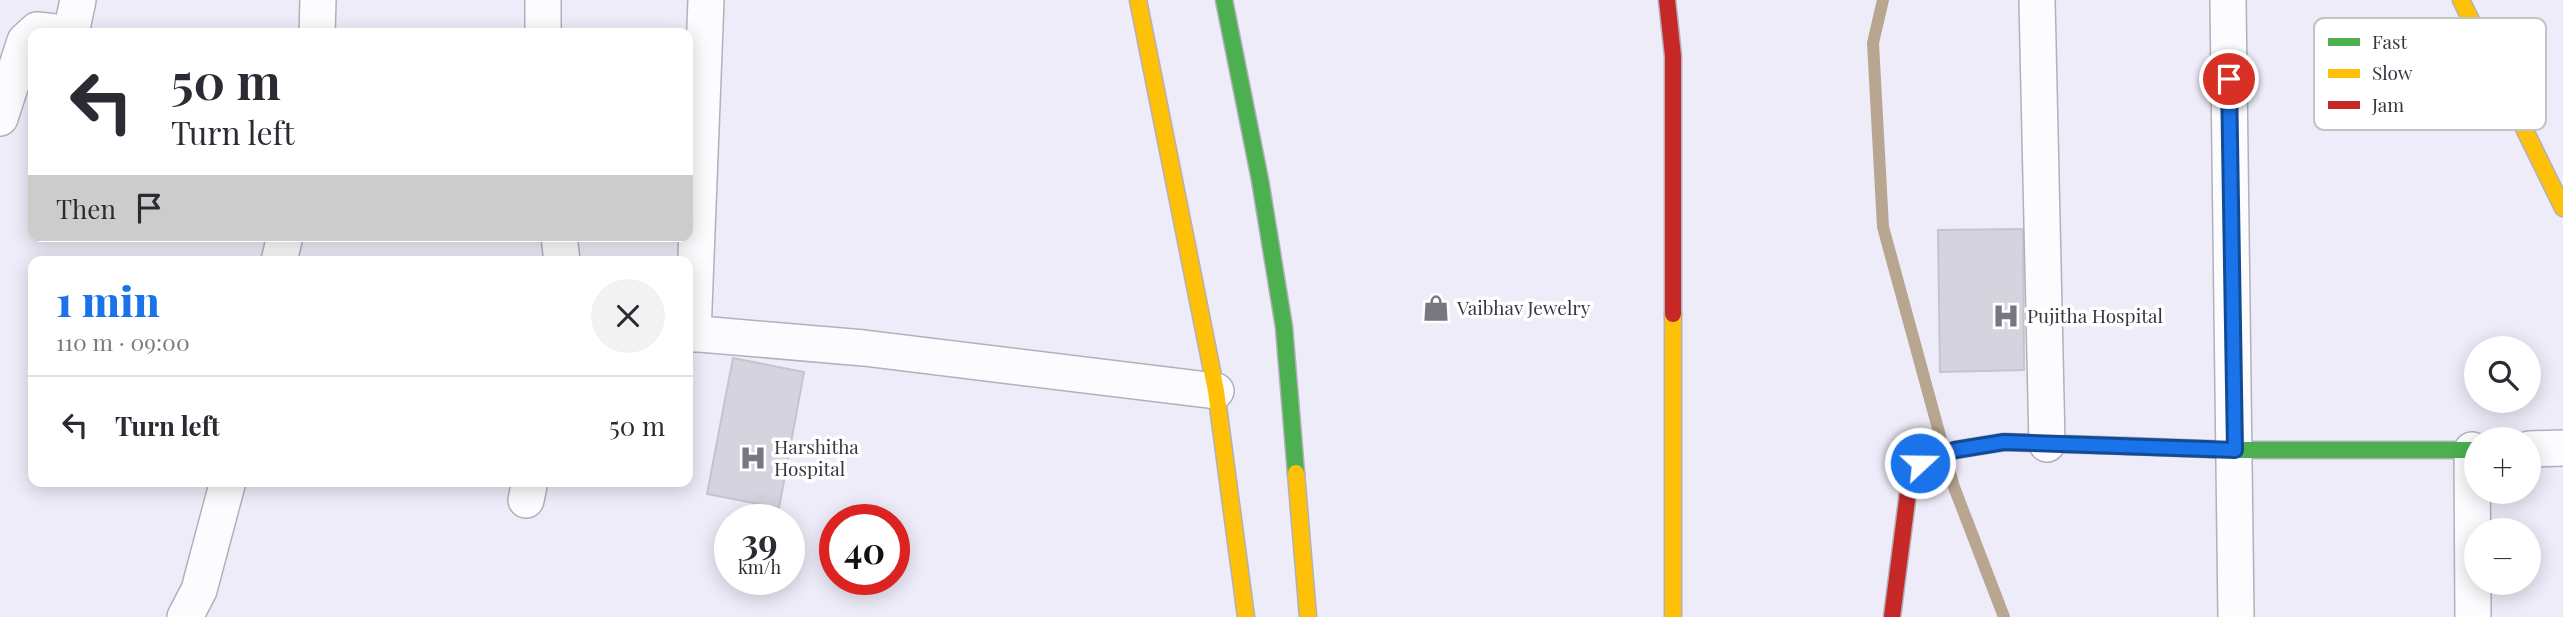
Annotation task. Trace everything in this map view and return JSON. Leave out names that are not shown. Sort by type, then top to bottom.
[{"type":"main road","points":[[1138,0],[1216,391],[1246,617]]},
{"type":"main road","points":[[1224,0],[1260,180],[1284,327],[1308,617]]},
{"type":"main road","points":[[1667,0],[1673,56],[1673,617]]},
{"type":"main road","points":[[2461,0],[2472,18]]},
{"type":"main road","points":[[2537,130],[2550,152],[2563,208]]},
{"type":"main road","points":[[1892,617],[1910,477],[1920,463],[1955,450],[2004,442],[2235,450],[2464,450]]},
{"type":"street","points":[[72,28],[78,0]]},
{"type":"street","points":[[317,28],[318,0]]},
{"type":"street","points":[[543,0],[543,28]]},
{"type":"street","points":[[693,271],[706,0]]},
{"type":"street","points":[[2037,0],[2047,444]]},
{"type":"street","points":[[2228,0],[2236,617]]},
{"type":"street","points":[[0,118],[13,35]]},
{"type":"street","points":[[693,333],[864,348],[1216,391]]},
{"type":"street","points":[[2541,449],[2563,448]]},
{"type":"street","points":[[185,617],[199,590],[226,487]]},
{"type":"street","points":[[2473,617],[2474,504]]},
{"type":"building","points":[[2023,229],[2024,370],[1940,372],[1938,230]]},
{"type":"building","points":[[733,358],[804,372],[780,504],[758,504],[707,494]]},
{"type":"waterway","points":[[1883,0],[1873,43],[1883,227],[1954,487],[2004,617]]},
{"type":"traffic: fast","points":[[1224,0],[1260,180],[1284,327],[1296,473]]},
{"type":"traffic: fast","points":[[2126,446],[2235,450],[2464,450]]},
{"type":"traffic: slow","points":[[1138,0],[1216,391],[1246,617]]},
{"type":"traffic: slow","points":[[2461,0],[2470,18]]},
{"type":"traffic: slow","points":[[2525,130],[2563,208]]},
{"type":"traffic: slow","points":[[1673,314],[1673,617]]},
{"type":"traffic: slow","points":[[1296,473],[1308,617]]},
{"type":"traffic: jam","points":[[1667,0],[1673,56],[1673,314]]},
{"type":"traffic: jam","points":[[1892,617],[1910,477],[1920,463],[1955,450],[2004,442],[2126,446]]},
{"type":"place","name":"Vaibhav Jewelry","points":[[1436,308]]},
{"type":"place","name":"Pujitha Hospital","points":[[2006,316]]},
{"type":"place","name":"Harshitha Hospital","points":[[753,458]]},
{"type":"route","points":[[1920,463],[1955,450],[2004,442],[2235,450],[2229,79]]}]
